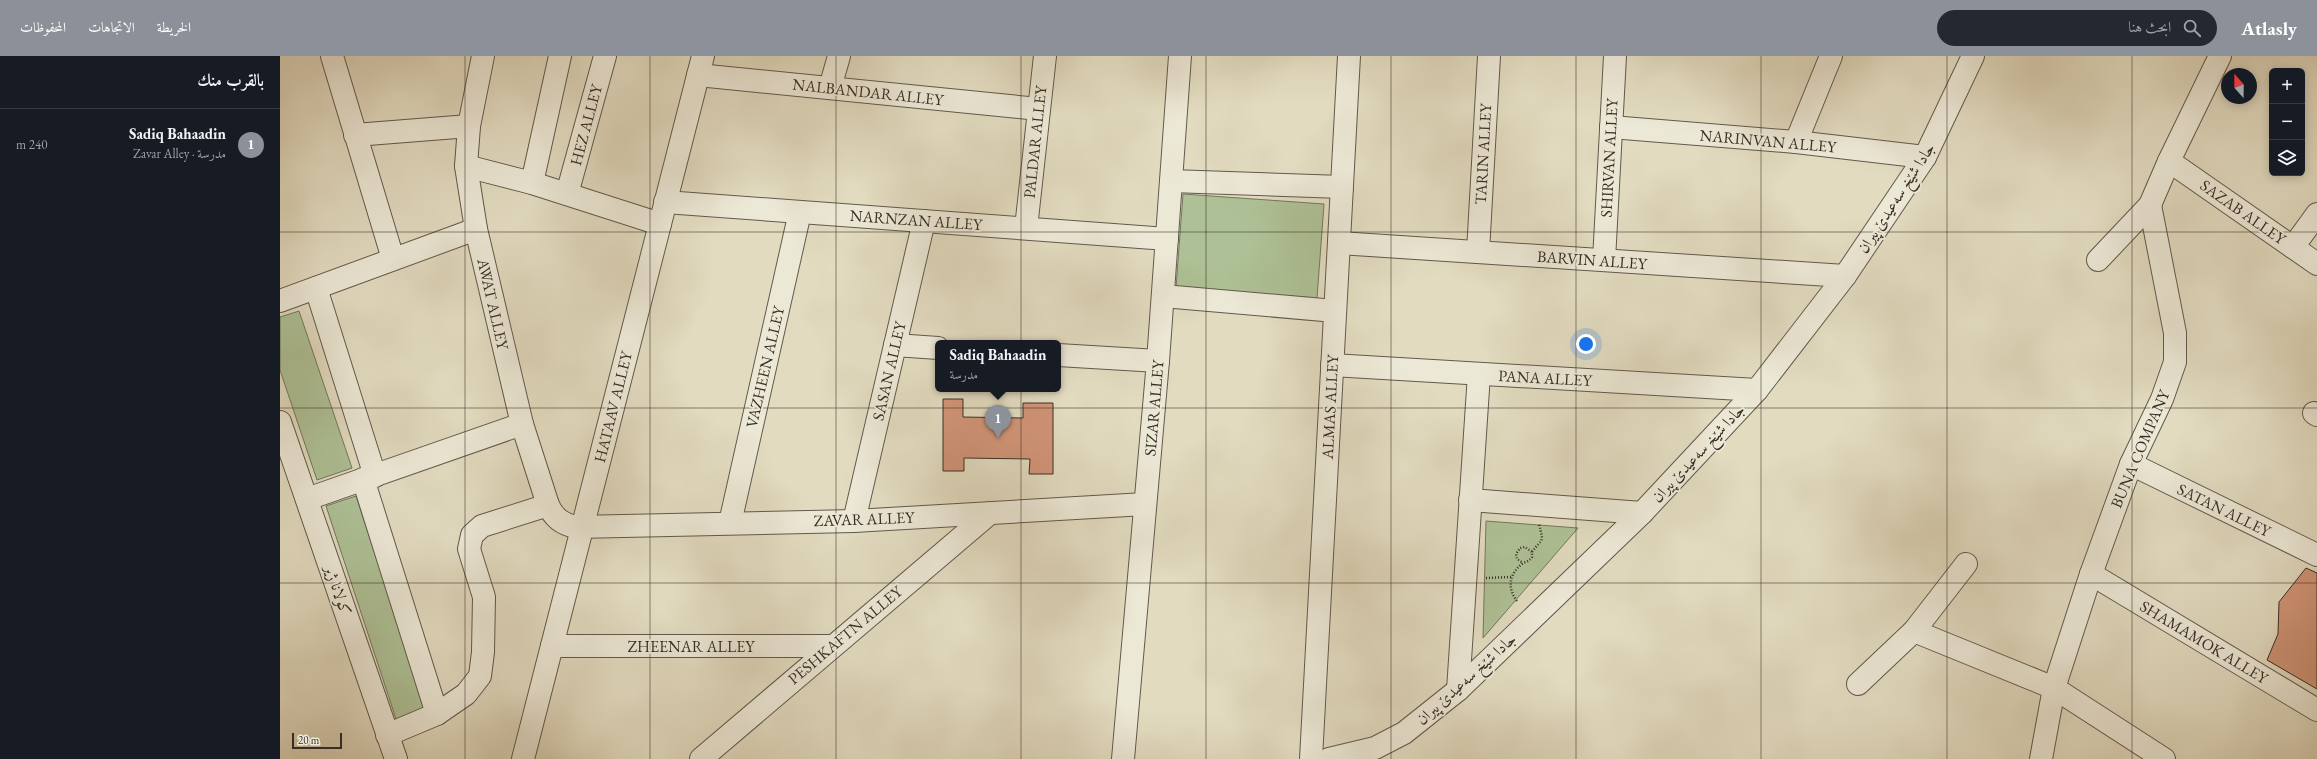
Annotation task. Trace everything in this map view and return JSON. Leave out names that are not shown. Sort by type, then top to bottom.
[{"type":"street","points":[[332,56],[393,259]]},
{"type":"street","name":"AWAT ALLEY","points":[[483,56],[470,126],[466,166],[476,229],[522,424],[548,505],[551,512],[562,523],[569,526],[582,526]]},
{"type":"street","points":[[532,183],[560,56]]},
{"type":"street","name":"HEZ ALLEY","points":[[567,194],[606,56]]},
{"type":"street","points":[[830,88],[839,56]]},
{"type":"street","name":"PALDAR ALLEY","points":[[1026,228],[1045,56]]},
{"type":"street","name":"SIZAR ALLEY","points":[[1123,759],[1158,361],[1180,56]]},
{"type":"street","name":"ALMAS ALLEY","points":[[1311,759],[1350,56]]},
{"type":"street","name":"TARIN ALLEY","points":[[1478,252],[1489,56]]},
{"type":"street","name":"SHIRVAN ALLEY","points":[[1604,260],[1615,56]]},
{"type":"street","points":[[1796,142],[1831,56]]},
{"type":"street","name":"جادا شێخ سەعیدێ پیران","points":[[1329,759],[1375,748],[1404,733],[1458,690],[1642,513],[1757,390],[1845,276],[1925,157],[1973,56]]},
{"type":"street","points":[[2098,260],[2150,205],[2169,161],[2220,56]]},
{"type":"street","name":"NALBANDAR ALLEY","points":[[700,66],[830,88],[1039,109]]},
{"type":"street","name":"HATAAV ALLEY","points":[[523,759],[700,66]]},
{"type":"street","points":[[356,135],[470,126]]},
{"type":"street","name":"NARINVAN ALLEY","points":[[1611,127],[1796,142],[1925,157]]},
{"type":"street","name":"SAZAB ALLEY","points":[[2169,161],[2317,264]]},
{"type":"street","points":[[466,166],[532,183],[660,224]]},
{"type":"street","points":[[1171,181],[1342,187]]},
{"type":"street","name":"NARNZAN ALLEY","points":[[666,202],[1167,239]]},
{"type":"street","name":"BUNA COMPANY","points":[[2040,759],[2054,688],[2091,574],[2131,464],[2162,399],[2175,362],[2175,333],[2150,205]]},
{"type":"street","name":"VAZHEEN ALLEY","points":[[730,523],[800,212]]},
{"type":"street","points":[[2293,247],[2317,214]]},
{"type":"street","name":"SASAN ALLEY","points":[[854,521],[924,221]]},
{"type":"street","points":[[280,301],[476,229]]},
{"type":"street","name":"BARVIN ALLEY","points":[[1339,244],[1845,276]]},
{"type":"street","points":[[316,288],[437,714]]},
{"type":"street","points":[[1163,296],[1336,311]]},
{"type":"street","points":[[895,345],[935,348]]},
{"type":"street","points":[[1061,355],[1158,361]]},
{"type":"street","name":"PANA ALLEY","points":[[1332,365],[1757,390]]},
{"type":"street","points":[[1458,690],[1479,374]]},
{"type":"street","name":"کولانا ژیر","points":[[280,422],[396,759]]},
{"type":"street","points":[[307,499],[522,424]]},
{"type":"street","name":"SATAN ALLEY","points":[[2131,464],[2317,555]]},
{"type":"street","points":[[1470,500],[1642,513]]},
{"type":"street","name":"ZAVAR ALLEY","points":[[582,526],[854,521],[1145,504]]},
{"type":"street","points":[[387,735],[437,714],[466,694],[480,676],[484,652],[484,597],[470,549],[472,535],[482,526],[548,505]]},
{"type":"street","name":"PESHKAFTN ALLEY","points":[[701,759],[831,646],[990,513]]},
{"type":"street","points":[[1858,684],[1914,631],[1966,564]]},
{"type":"street","name":"SHAMAMOK ALLEY","points":[[2091,574],[2317,710]]},
{"type":"street","points":[[1914,631],[2054,688],[2164,759]]},
{"type":"street","name":"ZHEENAR ALLEY","points":[[552,646],[831,646]]},
{"type":"path","points":[[1517,601],[1512,589],[1511,577],[1523,563],[1530,560],[1532,552],[1540,544],[1542,539],[1539,505]]},
{"type":"path","points":[[1523,563],[1517,559],[1516,551],[1525,547],[1532,552]]},
{"type":"path","points":[[1486,578],[1511,577]]},
{"type":"green space","points":[[1183,194],[1324,204],[1317,298],[1176,288]]},
{"type":"green space","points":[[299,311],[352,468],[317,480],[280,370],[280,317]]},
{"type":"green space","points":[[356,496],[427,712],[397,722],[326,506]]},
{"type":"green space","points":[[1486,521],[1578,528],[1483,638]]},
{"type":"building","points":[[943,399],[963,399],[963,417],[1023,418],[1023,403],[1053,403],[1053,474],[1029,474],[1030,459],[964,458],[964,471],[943,471]]},
{"type":"building","points":[[2306,568],[2317,573],[2317,689],[2267,660],[2278,634],[2279,602]]},
{"type":"place","name":"Sadiq Bahaadin","points":[[998,438]]}]
